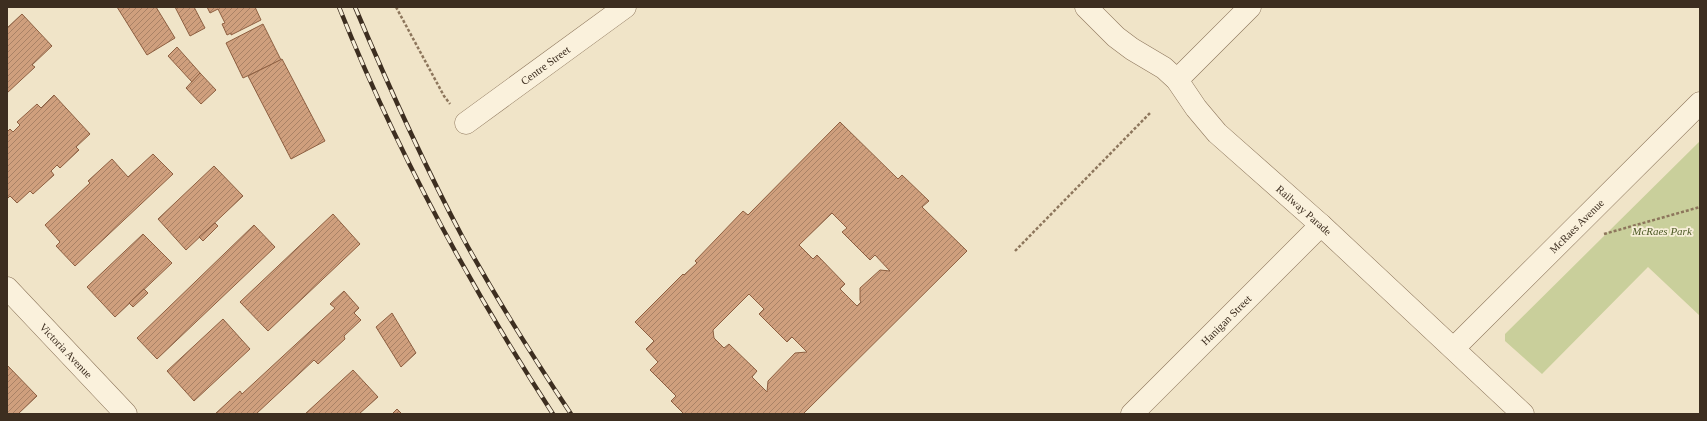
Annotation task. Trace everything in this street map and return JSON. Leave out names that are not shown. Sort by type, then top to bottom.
[{"type":"street","name":"Centre Street","points":[[466,123],[625,7]]},
{"type":"street","name":"Railway Parade","points":[[1086,7],[1116,37],[1132,49],[1164,68],[1176,80],[1196,108],[1217,133],[1321,225],[1523,414]]},
{"type":"street","points":[[1176,80],[1250,7]]},
{"type":"street","name":"McRaes Avenue","points":[[1454,348],[1700,103]]},
{"type":"street","name":"Hanigan Street","points":[[1132,414],[1321,225]]},
{"type":"street","name":"Victoria Avenue","points":[[7,288],[126,414]]},
{"type":"path","points":[[396,7],[444,96],[466,123]]},
{"type":"path","points":[[1015,251],[1151,112]]},
{"type":"path","points":[[1579,224],[1594,237],[1700,207]]},
{"type":"green space","name":"McRaes Park","points":[[1700,141],[1700,316],[1648,267],[1542,374],[1505,341],[1505,334]]},
{"type":"building","points":[[117,7],[156,7],[175,38],[147,55]]},
{"type":"building","points":[[175,7],[194,7],[205,28],[190,36]]},
{"type":"building","points":[[207,7],[255,7],[261,20],[231,35],[231,33],[227,35],[222,24],[225,23],[218,9],[210,13]]},
{"type":"building","points":[[22,14],[52,46],[32,65],[35,67],[7,93],[7,28]]},
{"type":"building","points":[[263,24],[281,60],[243,78],[226,43]]},
{"type":"building","points":[[177,47],[201,74],[192,82],[168,56]]},
{"type":"building","points":[[282,59],[325,141],[291,159],[248,76]]},
{"type":"building","points":[[200,73],[216,90],[201,104],[186,88]]},
{"type":"building","points":[[54,95],[90,134],[76,147],[79,150],[60,168],[57,165],[51,171],[54,175],[33,194],[30,191],[17,203],[10,196],[7,199],[7,132],[10,129],[13,132],[20,125],[17,122],[37,104],[41,108]]},
{"type":"building","points":[[840,122],[898,179],[902,175],[929,201],[922,207],[967,251],[803,414],[684,414],[671,401],[676,396],[650,370],[658,362],[646,349],[654,341],[635,322],[683,274],[684,275],[697,263],[695,261],[743,211],[748,215]],"holes":[[[832,213],[847,228],[842,232],[870,260],[875,255],[890,271],[880,270],[860,288],[861,302],[857,306],[840,289],[845,284],[817,255],[813,259],[799,245]],[[749,294],[764,309],[759,314],[787,342],[792,337],[807,352],[795,353],[768,381],[767,392],[752,377],[757,371],[729,344],[724,348],[714,338],[713,330]]]},
{"type":"building","points":[[153,154],[173,174],[75,266],[56,246],[60,242],[45,225],[90,183],[88,181],[112,159],[128,177]]},
{"type":"building","points":[[214,166],[243,196],[186,250],[158,219]]},
{"type":"building","points":[[333,214],[360,244],[268,331],[240,302]]},
{"type":"building","points":[[215,223],[218,226],[203,241],[199,237]]},
{"type":"building","points":[[254,225],[275,247],[157,359],[137,338]]},
{"type":"building","points":[[143,234],[172,263],[115,317],[87,287]]},
{"type":"building","points":[[144,289],[148,293],[133,307],[129,303]]},
{"type":"building","points":[[344,291],[359,308],[354,313],[361,320],[344,336],[345,339],[318,364],[314,360],[256,414],[215,414],[240,391],[242,394],[335,308],[330,304]]},
{"type":"building","points":[[392,313],[416,353],[401,367],[376,327]]},
{"type":"building","points":[[223,319],[250,349],[194,401],[167,371]]},
{"type":"building","points":[[7,365],[37,396],[18,414],[7,414]]},
{"type":"building","points":[[353,370],[378,397],[359,414],[305,414]]},
{"type":"building","points":[[397,409],[402,414],[392,414]]},
{"type":"railway","points":[[339,7],[385,113],[436,216],[492,316],[553,414]]},
{"type":"railway","points":[[355,7],[406,124],[463,238],[488,283],[571,414]]}]
